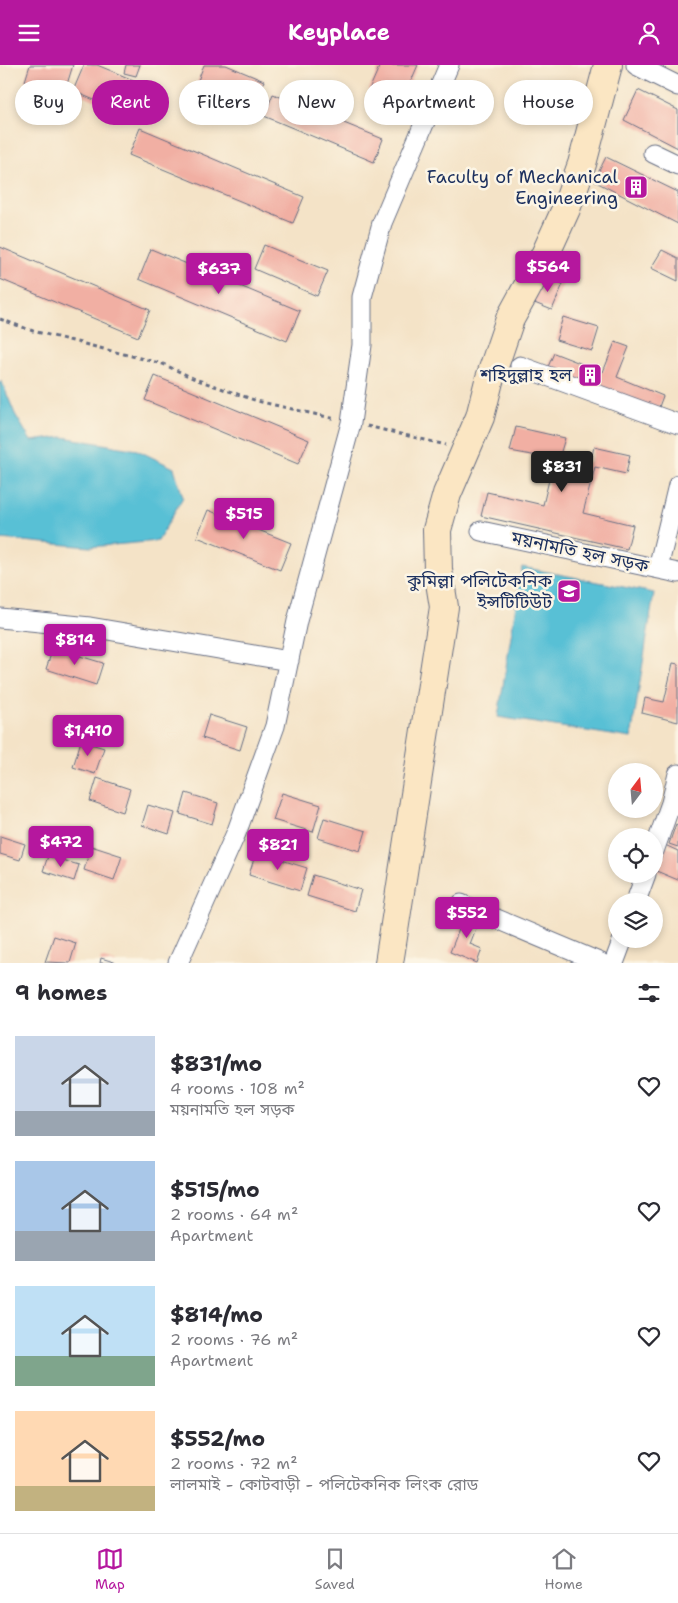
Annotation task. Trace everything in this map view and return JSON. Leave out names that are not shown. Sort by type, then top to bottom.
[{"type":"main road","points":[[389,963],[444,607],[438,570],[437,530],[447,494],[480,417],[489,381],[510,319],[545,255],[566,209],[582,165],[608,65]]},
{"type":"street","points":[[178,963],[238,831],[274,726],[297,621],[351,423],[362,345],[362,297],[382,223],[449,65]]},
{"type":"street","points":[[636,65],[678,85]]},
{"type":"street","points":[[653,153],[678,165]]},
{"type":"street","points":[[520,365],[678,424]]},
{"type":"street","points":[[658,569],[678,485]]},
{"type":"street","name":"ময়নামতি হল সড়ক","points":[[481,531],[678,573]]},
{"type":"street","points":[[0,618],[90,627],[288,661]]},
{"type":"street","points":[[663,830],[674,804],[678,774]]},
{"type":"street","points":[[461,904],[602,963]]},
{"type":"street","points":[[614,963],[620,948]]},
{"type":"path","points":[[0,319],[42,333],[163,364],[195,379],[257,401],[466,449]]},
{"type":"water","points":[[0,382],[2,382],[15,414],[31,441],[63,437],[137,450],[174,468],[183,497],[158,541],[90,547],[0,539]]},
{"type":"water","points":[[522,567],[654,593],[631,738],[498,717]]},
{"type":"building","points":[[30,65],[73,65],[68,80],[25,80]]},
{"type":"building","points":[[84,65],[97,65],[133,80],[92,80],[92,99],[82,95],[82,80],[78,80]]},
{"type":"building","points":[[126,65],[140,65],[136,76],[124,73]]},
{"type":"building","points":[[204,65],[226,65],[262,80],[198,80]]},
{"type":"building","points":[[380,65],[418,65],[411,80],[373,80]]},
{"type":"building","points":[[638,90],[678,110],[678,148],[624,120]]},
{"type":"building","points":[[273,94],[279,96],[279,122],[269,118],[269,104]]},
{"type":"building","points":[[286,125],[349,125],[383,139],[374,162]]},
{"type":"building","points":[[140,128],[304,197],[293,223],[129,155]]},
{"type":"building","name":"Faculty of Mechanical Engineering","points":[[606,157],[678,192],[678,224],[594,181]]},
{"type":"building","points":[[264,245],[328,271],[317,296],[254,269]]},
{"type":"building","points":[[0,247],[150,310],[138,337],[0,279]]},
{"type":"building","points":[[151,249],[300,311],[287,341],[139,279]]},
{"type":"building","points":[[662,250],[678,258],[678,281],[651,268]]},
{"type":"building","points":[[544,275],[563,284],[552,310],[532,302]]},
{"type":"building","points":[[563,317],[599,328],[592,351],[556,340]]},
{"type":"building","name":"শহিদুল্লাহ হল","points":[[615,342],[629,347],[617,377],[663,396],[657,412],[547,369],[554,353],[603,372]]},
{"type":"building","points":[[155,376],[309,440],[298,464],[145,400]]},
{"type":"building","points":[[516,427],[565,438],[560,455],[590,463],[594,447],[630,455],[626,474],[595,467],[583,513],[633,525],[627,549],[481,516],[487,492],[543,505],[554,459],[510,451]]},
{"type":"building","points":[[208,510],[291,543],[280,570],[197,537]]},
{"type":"building","points":[[53,648],[103,663],[96,685],[46,669]]},
{"type":"building","points":[[673,663],[678,664],[678,722],[642,713],[645,698],[664,702]]},
{"type":"building","points":[[209,715],[247,727],[240,750],[202,738]]},
{"type":"building","points":[[81,741],[104,748],[95,774],[73,767]]},
{"type":"building","points":[[97,778],[130,789],[123,812],[90,801]]},
{"type":"building","points":[[186,793],[218,803],[212,824],[180,814]]},
{"type":"building","points":[[282,793],[321,805],[313,832],[273,820]]},
{"type":"building","points":[[148,805],[175,813],[169,834],[142,825]]},
{"type":"building","points":[[324,818],[366,831],[360,851],[318,838]]},
{"type":"building","points":[[676,824],[678,825],[678,847],[669,844]]},
{"type":"building","points":[[0,836],[25,844],[20,860],[0,854]]},
{"type":"building","points":[[665,845],[678,851],[678,880],[663,874],[663,850]]},
{"type":"building","points":[[91,846],[122,856],[114,880],[84,870]]},
{"type":"building","points":[[256,852],[307,868],[300,891],[249,875]]},
{"type":"building","points":[[48,856],[79,865],[74,881],[43,871]]},
{"type":"building","points":[[313,875],[361,890],[355,911],[307,896]]},
{"type":"building","points":[[466,912],[480,918],[470,944],[482,949],[477,963],[450,952]]},
{"type":"building","points":[[54,936],[76,943],[70,963],[45,962]]},
{"type":"building","points":[[101,958],[117,963],[100,963]]},
{"type":"place","name":"Faculty of Mechanical Engineering","points":[[636,187]]},
{"type":"place","name":"শহিদুল্লাহ হল","points":[[590,375]]},
{"type":"place","name":"কুমিল্লা পলিটেকনিক ইন্সটিটিউট","points":[[569,591]]}]
